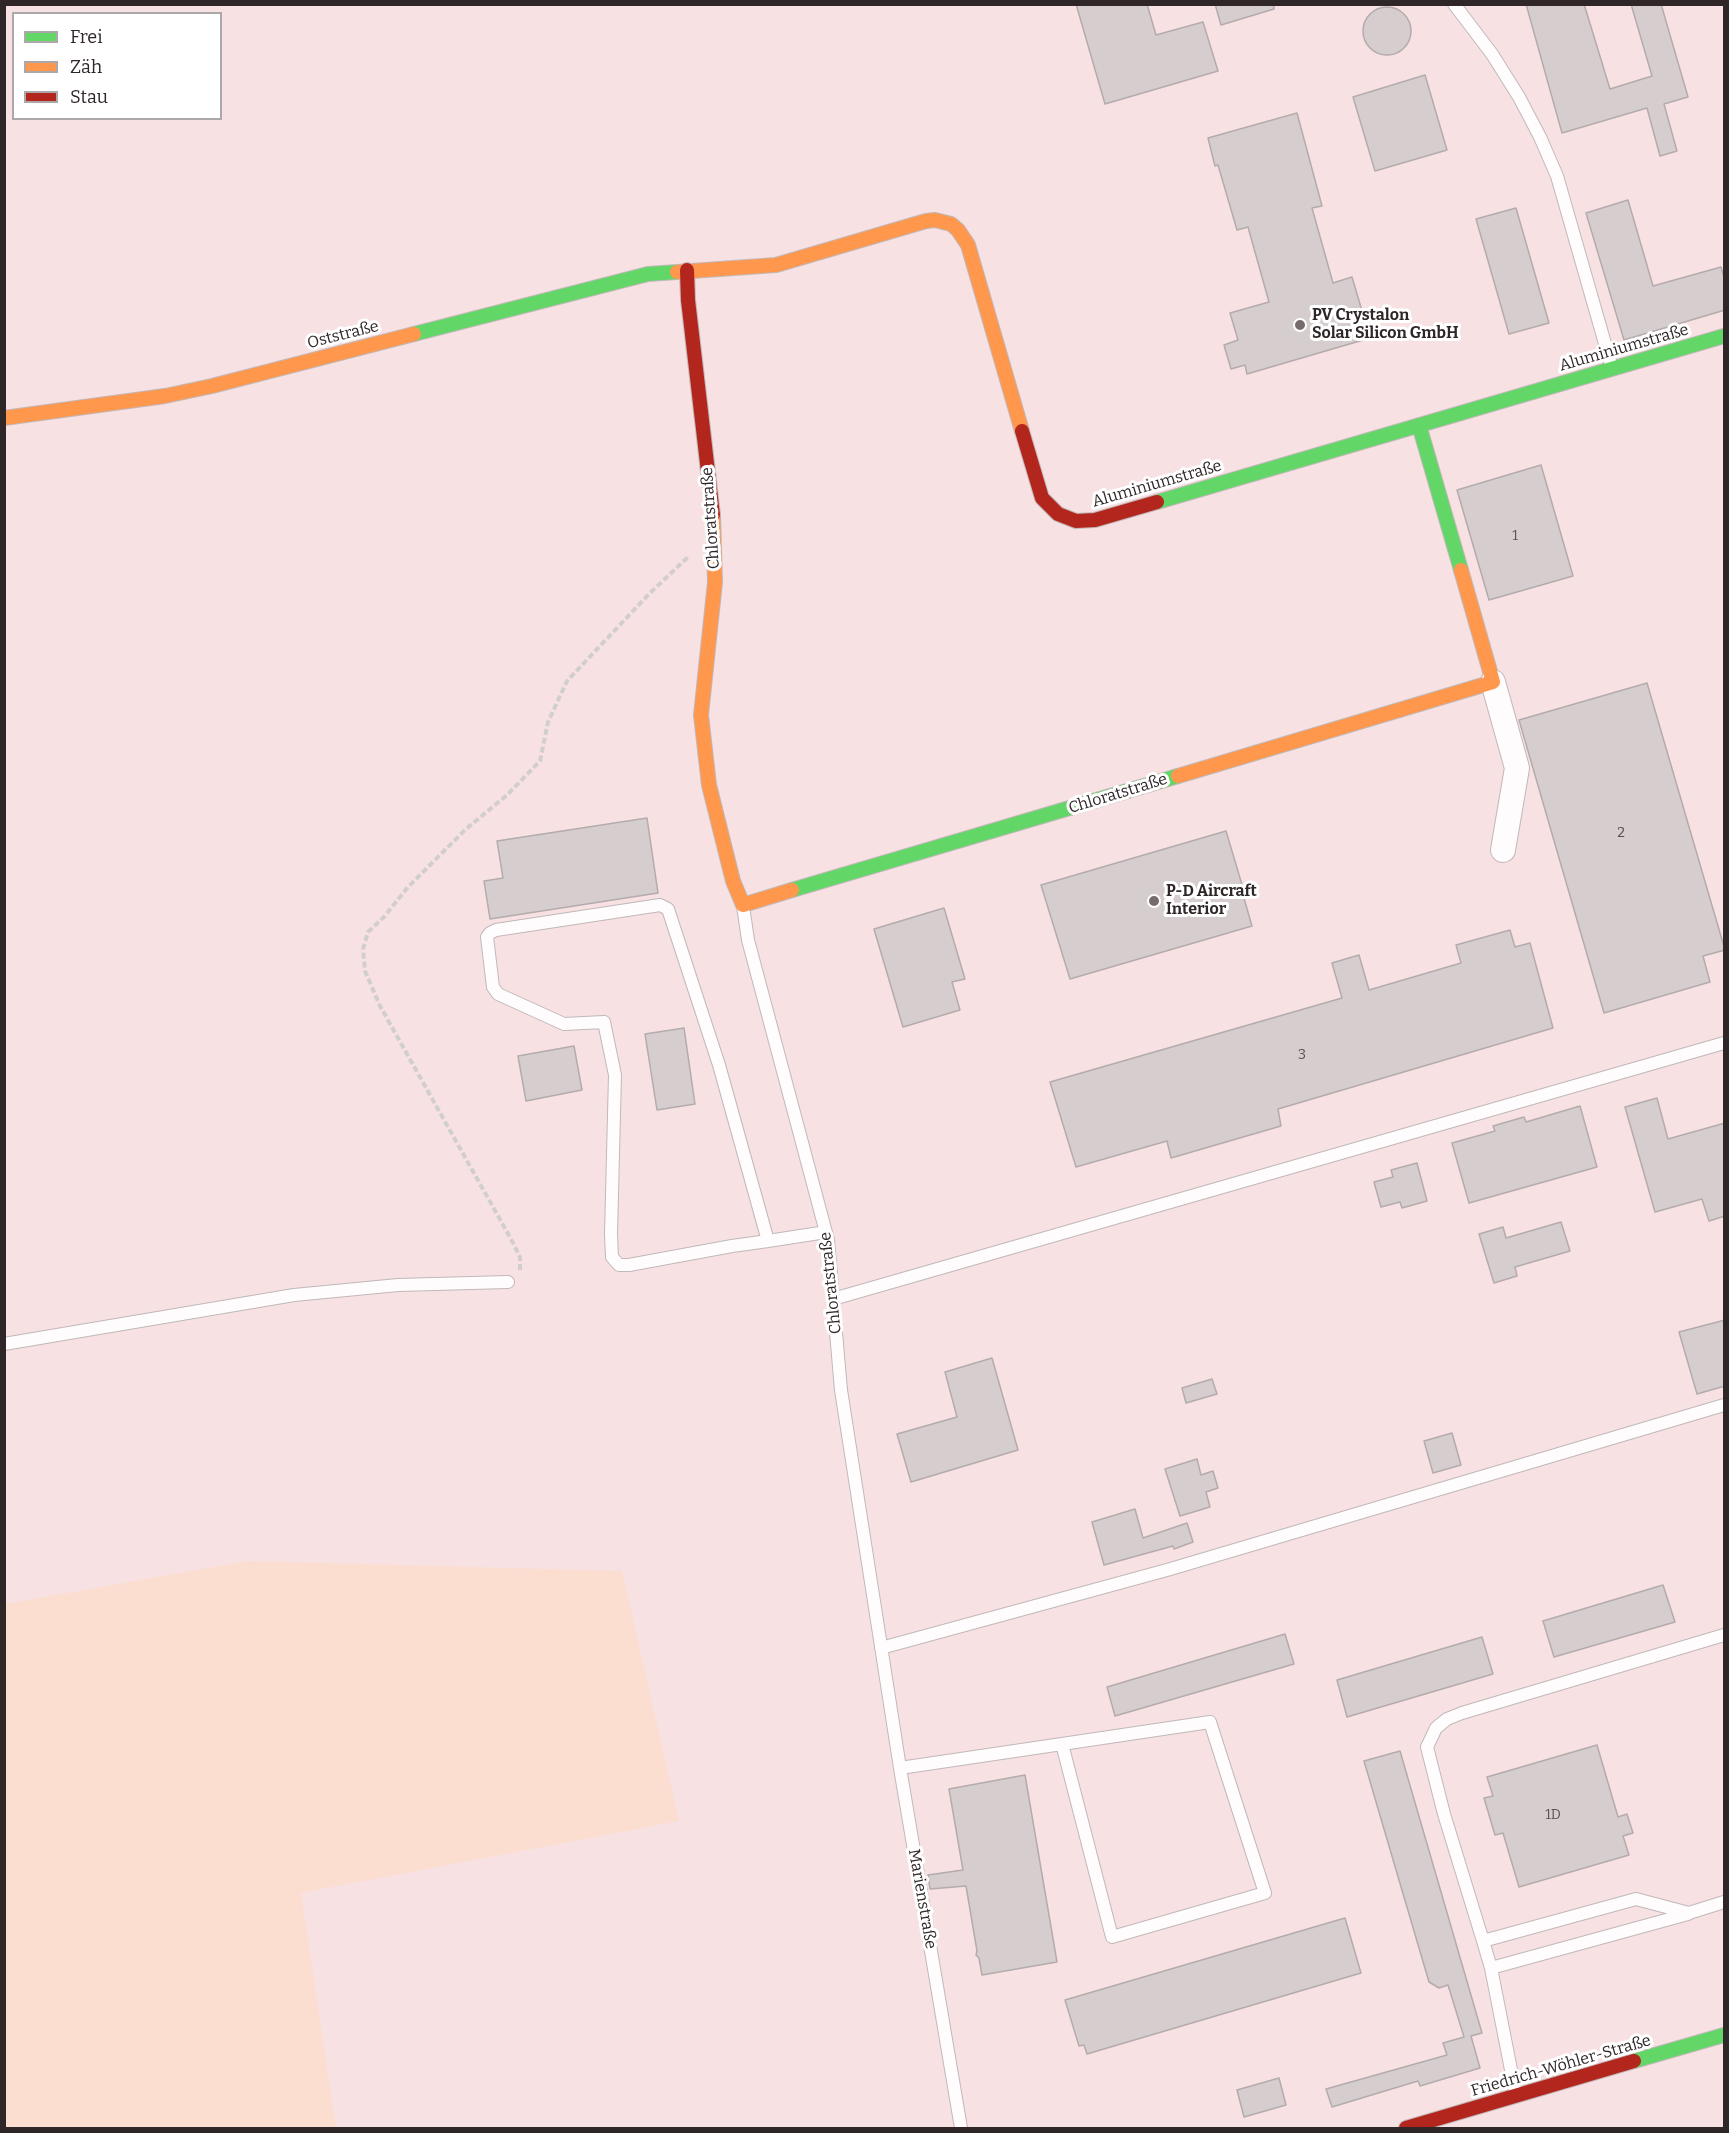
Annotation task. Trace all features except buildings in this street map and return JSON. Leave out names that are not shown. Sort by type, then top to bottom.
[{"type":"street","name":"Aluminiumstraße","points":[[687,270],[776,265],[926,220],[951,224],[968,245],[1042,498],[1058,514],[1076,521],[1095,520],[1725,336]]},
{"type":"street","name":"Oststraße","points":[[4,418],[123,403],[212,386],[648,274],[687,270]]},
{"type":"street","name":"Chloratstraße","points":[[687,270],[688,300],[715,531],[715,582],[701,715],[703,743],[709,785],[727,860],[743,905],[1493,682]]},
{"type":"street","points":[[1419,425],[1517,768],[1503,850]]},
{"type":"street","name":"Friedrich-Wöhler-Straße","points":[[1407,2128],[1725,2035]]},
{"type":"lane","points":[[1455,4],[1508,79],[1540,137],[1557,176],[1612,369]]},
{"type":"lane","points":[[768,1241],[719,1065],[668,909],[660,905],[496,930],[490,933],[488,937],[493,987],[498,994],[564,1024],[604,1023],[615,1075],[611,1234],[612,1257],[619,1265],[826,1232]]},
{"type":"lane","name":"Chloratstraße","points":[[743,905],[748,940],[826,1232],[841,1390],[885,1669]]},
{"type":"lane","points":[[833,1299],[1725,1043]]},
{"type":"lane","points":[[4,1344],[294,1295],[398,1285],[508,1282]]},
{"type":"lane","points":[[881,1648],[1167,1570],[1725,1405]]},
{"type":"lane","points":[[1516,2096],[1491,1968],[1444,1814],[1427,1747],[1437,1728],[1448,1719],[1462,1713],[1725,1635]]},
{"type":"lane","name":"Marienstraße","points":[[885,1669],[962,2128]]},
{"type":"lane","points":[[900,1768],[1210,1722],[1265,1893],[1112,1937],[1062,1744]]},
{"type":"lane","points":[[1483,1941],[1636,1899],[1689,1913]]},
{"type":"lane","points":[[1491,1968],[1725,1902]]},
{"type":"path","points":[[508,1282],[520,1271],[520,1257],[380,1006],[365,971],[363,949],[368,932],[408,887],[466,829],[507,795],[540,761],[548,722],[567,681],[649,594],[690,555]]},
{"type":"shaded area","points":[[5,5],[1724,5],[1724,2128],[5,2128]]},
{"type":"shaded area","points":[[248,1561],[622,1571],[679,1821],[301,1893],[336,2128],[5,2128],[5,1604]]},
{"type":"traffic: fast","points":[[414,334],[648,274],[677,272]]},
{"type":"traffic: fast","points":[[1157,502],[1724,336]]},
{"type":"traffic: fast","points":[[1419,425],[1461,570]]},
{"type":"traffic: fast","points":[[792,890],[1178,776]]},
{"type":"traffic: fast","points":[[1634,2061],[1724,2035]]},
{"type":"traffic: slow","points":[[677,272],[776,265],[926,221],[935,220],[951,224],[968,245],[1022,431]]},
{"type":"traffic: slow","points":[[4,418],[165,396],[414,334]]},
{"type":"traffic: slow","points":[[713,515],[715,582],[701,715],[709,785],[733,881],[743,905],[792,890]]},
{"type":"traffic: slow","points":[[1178,776],[1493,682],[1461,570]]},
{"type":"traffic: jam","points":[[687,270],[688,300],[713,515]]},
{"type":"traffic: jam","points":[[1022,431],[1042,498],[1058,514],[1076,521],[1095,520],[1157,502]]},
{"type":"traffic: jam","points":[[1406,2128],[1634,2061]]},
{"type":"place","name":"PV Crystalon Solar Silicon GmbH","points":[[1300,325]]},
{"type":"place","name":"P-D Aircraft Interior","points":[[1154,901]]}]
